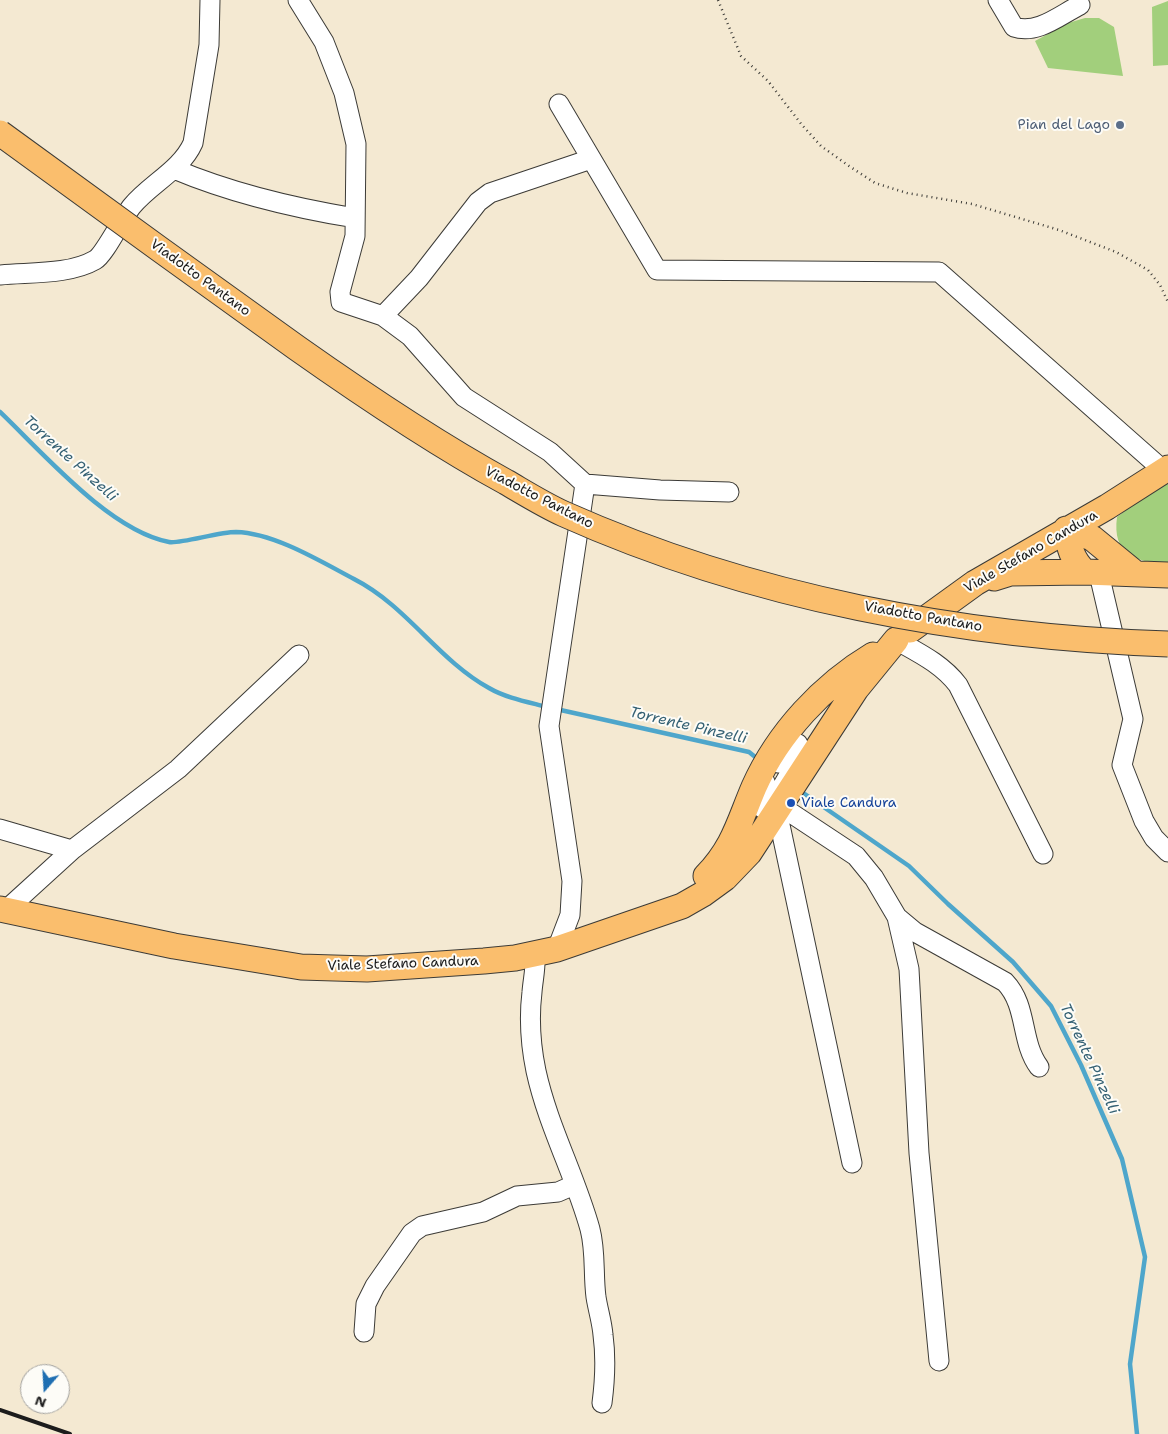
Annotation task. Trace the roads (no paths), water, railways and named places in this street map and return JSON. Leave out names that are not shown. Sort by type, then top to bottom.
[{"type":"main road","name":"Viadotto Pantano","points":[[0,133],[361,393],[459,456],[561,512],[648,549],[821,600],[950,624],[1094,642],[1168,644]]},
{"type":"main road","name":"Viale Stefano Candura","points":[[3,910],[174,946],[301,967],[367,969],[484,961],[546,951],[654,915],[696,898],[725,878],[749,853],[780,777],[787,732],[815,700],[842,677],[975,583],[1066,529],[1108,507],[1166,470]]},
{"type":"main road","points":[[1107,549],[1104,531],[1108,507]]},
{"type":"main road","points":[[1092,573],[1075,563],[1070,550],[1066,529],[1092,538],[1136,574]]},
{"type":"main road","points":[[975,583],[1010,573],[1092,573],[1168,576]]},
{"type":"main road","name":"Viale Stefano Candura","points":[[654,915],[698,886],[722,860],[780,777],[896,640]]},
{"type":"street","points":[[0,275],[84,265],[97,259],[118,225],[151,186],[188,154],[193,143],[209,45],[210,0]]},
{"type":"street","points":[[298,0],[324,42],[346,102],[356,144],[355,236],[340,292],[341,302],[383,316],[410,336],[464,397],[550,452],[585,484],[660,490],[729,492]]},
{"type":"street","points":[[998,0],[1014,27],[1023,30],[1037,28],[1080,5]]},
{"type":"street","points":[[559,104],[657,270],[938,272],[1166,470]]},
{"type":"street","points":[[383,316],[419,278],[478,202],[490,193],[591,159]]},
{"type":"street","points":[[174,168],[240,192],[307,210],[355,218]]},
{"type":"street","points":[[585,484],[549,726],[572,881],[570,915],[536,970],[532,992],[532,1016],[536,1070],[547,1115],[559,1139],[590,1229],[595,1256],[596,1296],[604,1334],[605,1378],[602,1403]]},
{"type":"street","points":[[1092,573],[1133,719],[1122,765],[1144,821],[1154,838],[1168,852]]},
{"type":"street","points":[[896,640],[938,664],[949,672],[958,685],[1043,854]]},
{"type":"street","points":[[3,910],[72,850],[178,769],[299,655]]},
{"type":"street","points":[[780,777],[791,813],[856,856],[874,878],[897,917],[909,969],[919,1152],[939,1361]]},
{"type":"street","points":[[780,777],[852,1163]]},
{"type":"street","points":[[0,829],[72,850]]},
{"type":"street","points":[[897,917],[915,932],[1005,982],[1014,992],[1020,1006],[1026,1042],[1032,1058],[1039,1067]]},
{"type":"street","points":[[364,1332],[366,1304],[375,1286],[412,1233],[422,1226],[483,1212],[517,1196],[558,1192],[574,1185]]},
{"type":"waterway","name":"Torrente Pinzelli","points":[[0,412],[78,488],[124,523],[147,535],[169,542],[236,532],[266,537],[296,549],[373,590],[407,618],[454,663],[489,688],[510,697],[547,707]]},
{"type":"waterway","name":"Torrente Pinzelli","points":[[556,709],[749,752],[759,760]]},
{"type":"waterway","name":"Torrente Pinzelli","points":[[799,790],[909,866],[1013,962],[1051,1006],[1081,1065],[1122,1159],[1145,1257],[1130,1364],[1137,1434]]},
{"type":"railway","points":[[0,1410],[70,1434]]},
{"type":"place","name":"Pian del Lago","points":[[1120,125]]},
{"type":"place","name":"Viale Candura","points":[[791,803]]}]
